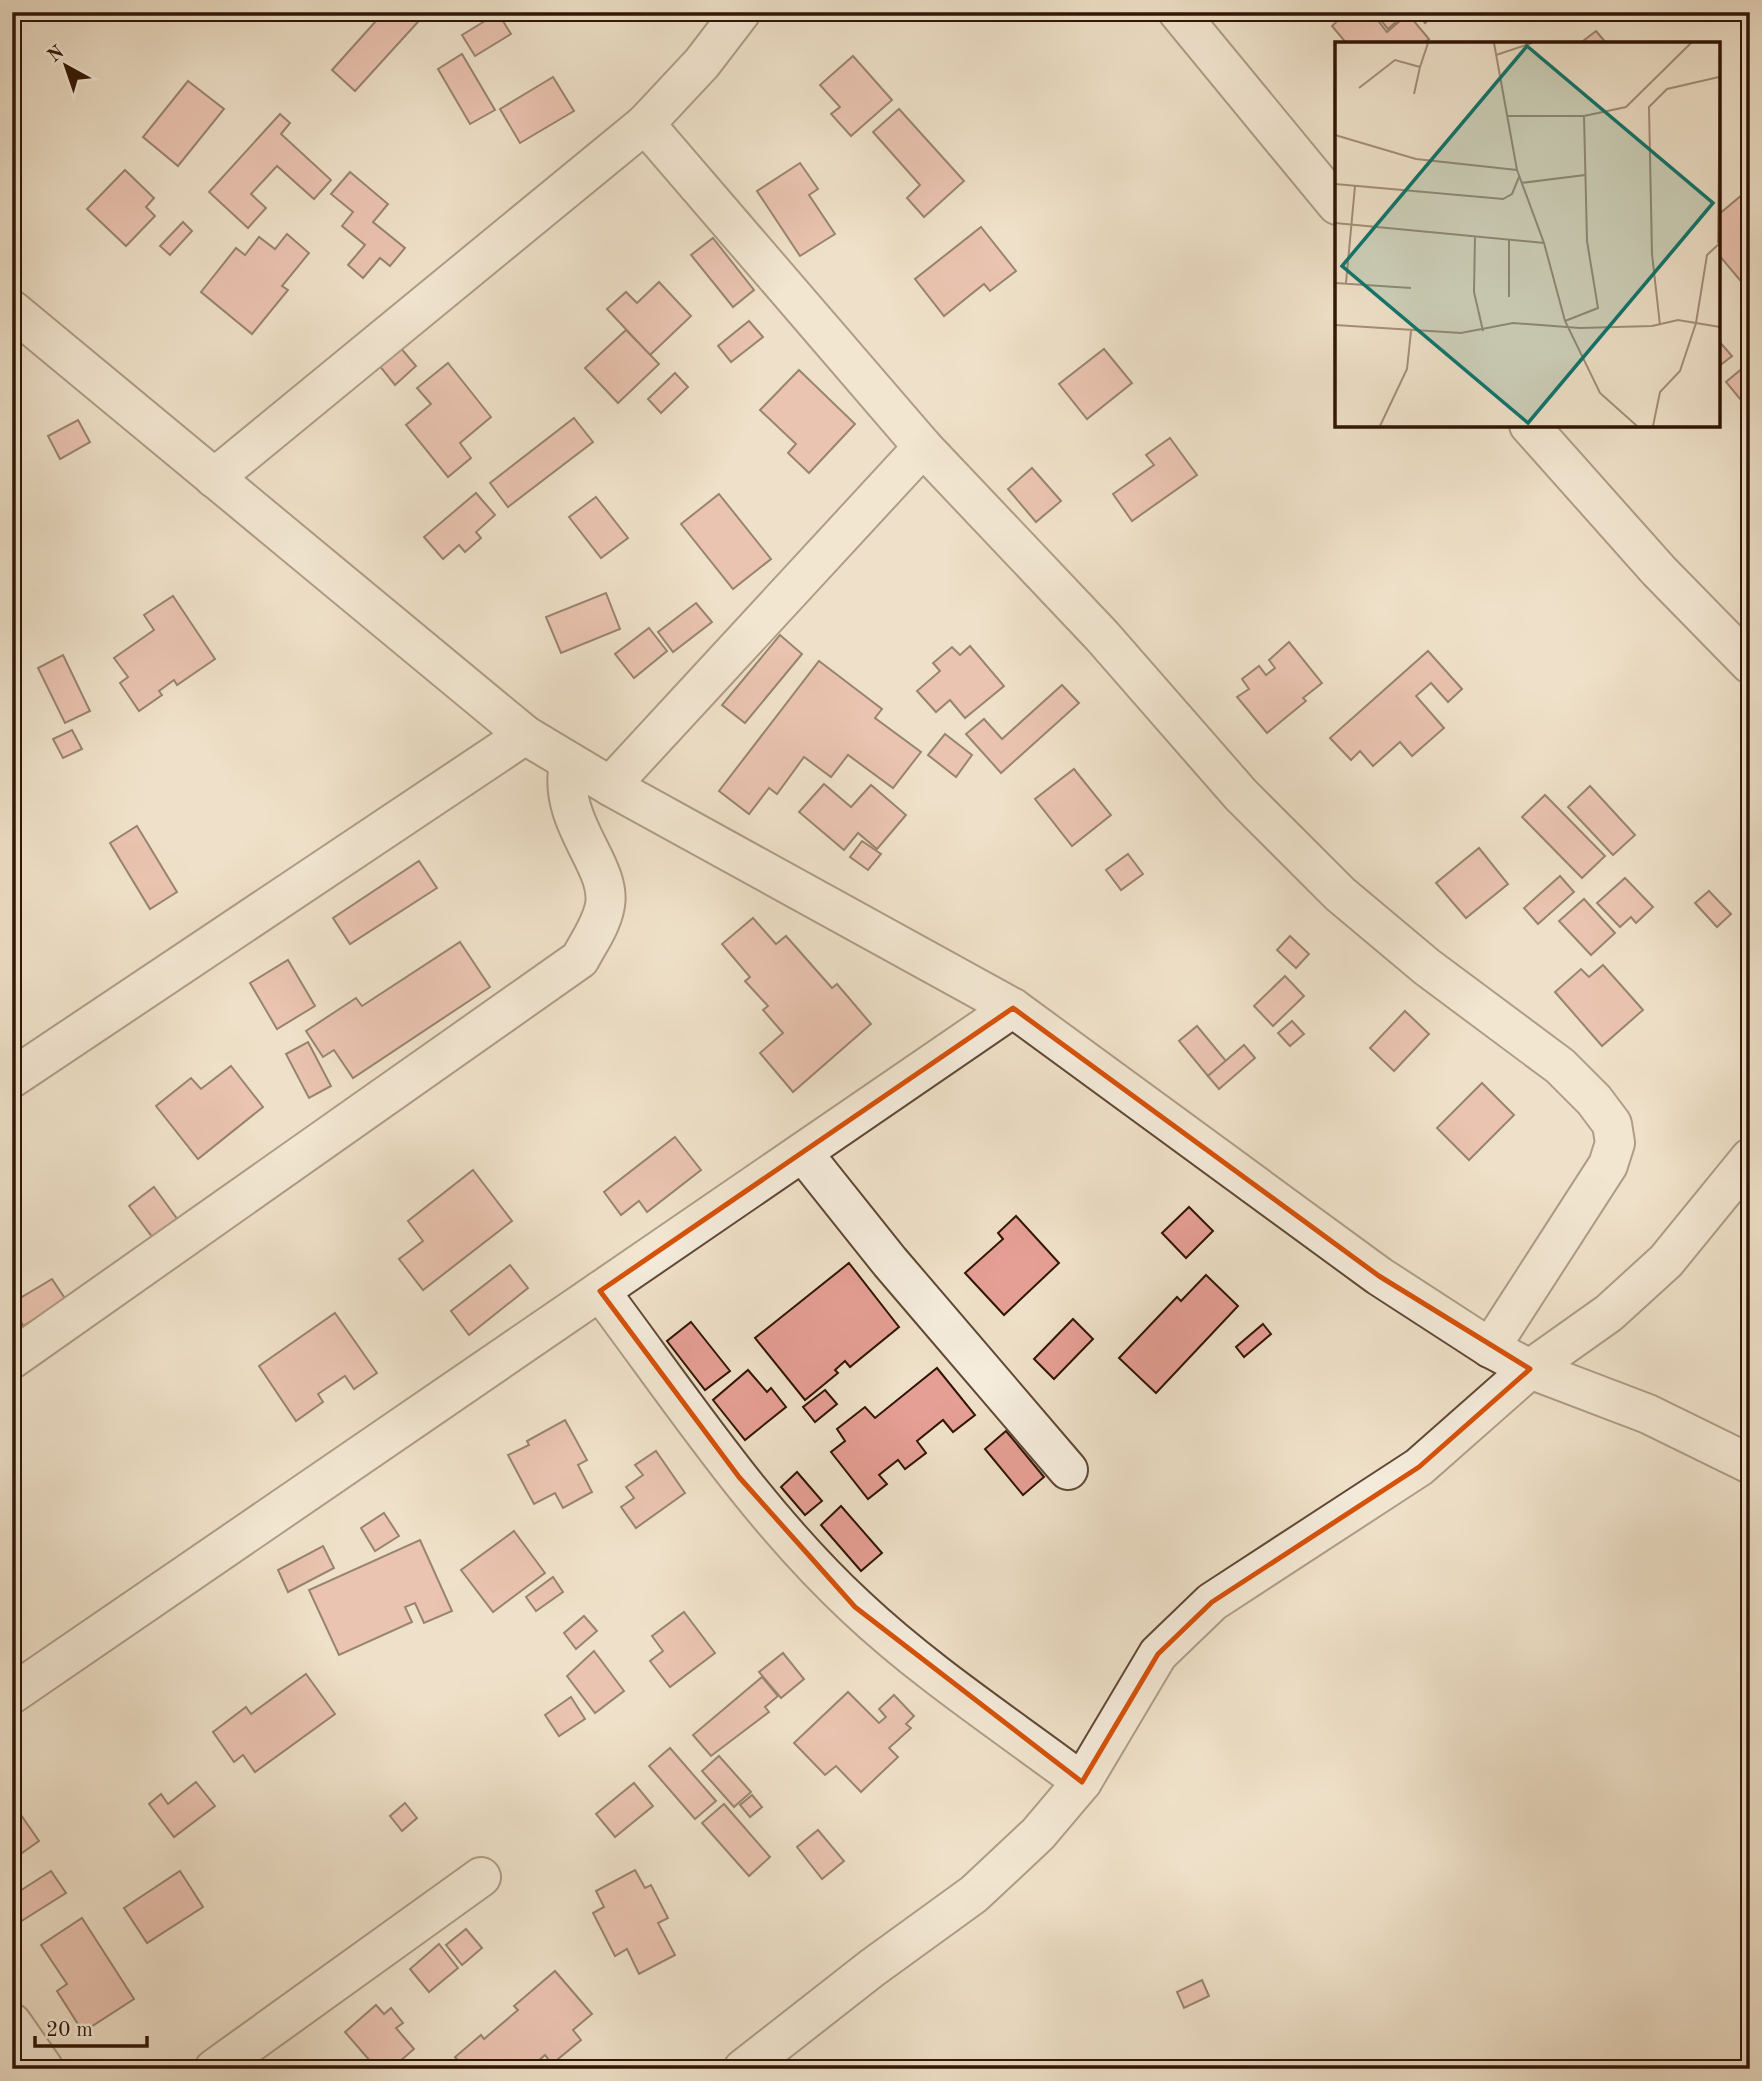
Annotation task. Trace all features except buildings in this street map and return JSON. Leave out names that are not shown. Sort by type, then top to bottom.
[{"type":"street","points":[[214,478],[645,124],[702,63],[741,12]]},
{"type":"street","points":[[1178,12],[1335,203]]},
{"type":"street","points":[[645,124],[923,447],[1102,636],[1241,795],[1330,884],[1427,967],[1560,1066],[1594,1100],[1612,1124],[1615,1143],[1608,1165],[1490,1348]]},
{"type":"street","points":[[12,310],[525,735],[610,786],[1013,1008],[1379,1276],[1490,1348],[1530,1369],[1648,1414],[1750,1464]]},
{"type":"street","points":[[1531,427],[1659,571],[1750,664]]},
{"type":"street","points":[[610,786],[923,447]]},
{"type":"street","points":[[12,1078],[525,735]]},
{"type":"street","points":[[12,1359],[580,959],[601,918],[606,890],[568,802],[565,782],[569,762]]},
{"type":"street","points":[[12,1694],[1013,1008]]},
{"type":"street","points":[[803,1153],[899,1273],[1068,1470]]},
{"type":"street","points":[[743,2069],[872,1968],[974,1894],[1038,1834],[1082,1782],[1158,1654],[1212,1602],[1419,1467],[1530,1369],[1609,1313],[1667,1261],[1750,1158]]},
{"type":"street","points":[[600,1291],[739,1477],[795,1544],[855,1607],[912,1656],[1082,1782]]},
{"type":"street","points":[[214,2069],[481,1877]]},
{"type":"street","points":[[12,2023],[44,2069]]},
{"type":"highlighted area","points":[[1013,1008],[1379,1276],[1530,1369],[1419,1467],[1212,1602],[1158,1654],[1082,1782],[855,1607],[739,1477],[600,1291]]}]
